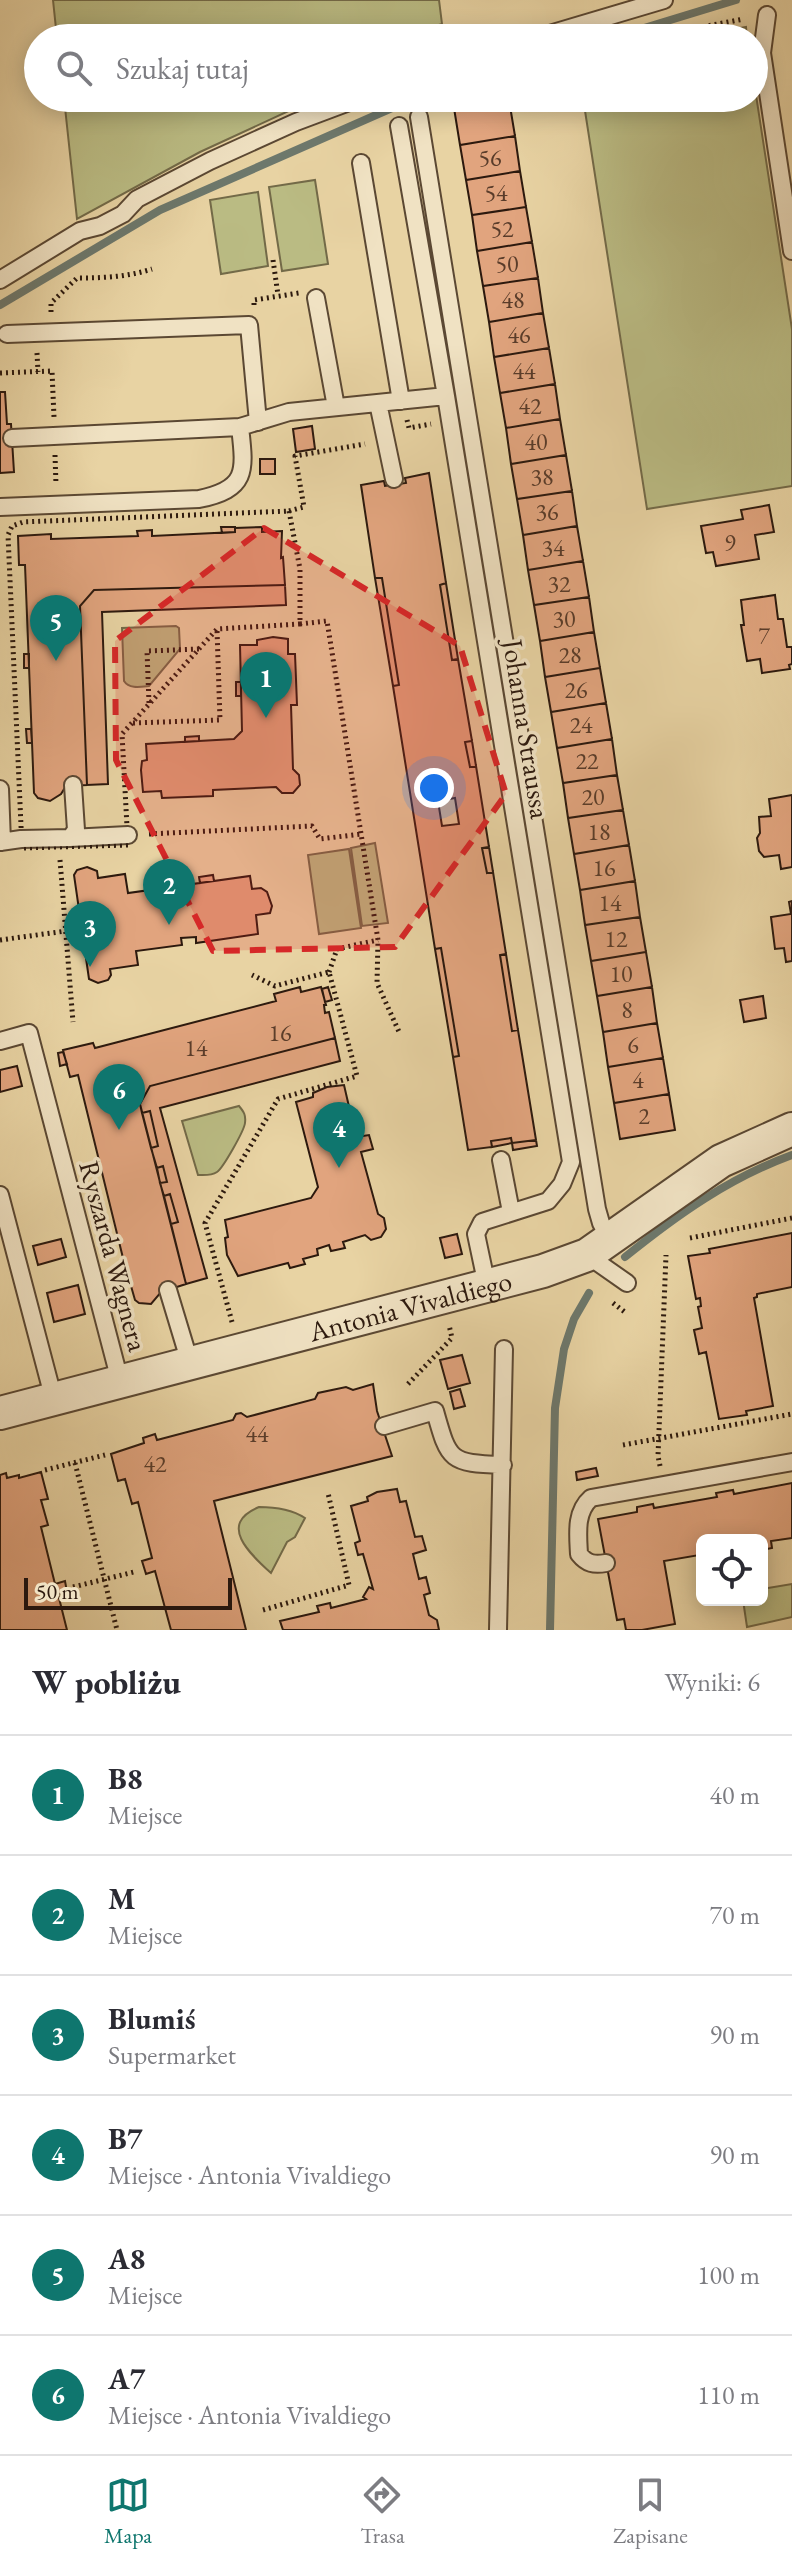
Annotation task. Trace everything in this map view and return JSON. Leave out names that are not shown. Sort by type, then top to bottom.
[{"type":"street","name":"Antonia Vivaldiego","points":[[0,1413],[543,1271],[598,1247],[721,1161],[792,1129]]},
{"type":"lane","points":[[583,24],[664,0]]},
{"type":"lane","points":[[766,24],[767,15]]},
{"type":"lane","points":[[768,93],[792,251]]},
{"type":"lane","points":[[0,280],[80,231],[100,226],[123,214],[137,199],[210,161],[323,112]]},
{"type":"lane","name":"Johanna Straussa","points":[[419,117],[601,1223],[598,1247]]},
{"type":"lane","name":"Johanna Straussa","points":[[399,126],[571,1162],[562,1184],[548,1201],[482,1222],[476,1234],[487,1286]]},
{"type":"lane","points":[[361,163],[401,401]]},
{"type":"lane","points":[[316,298],[336,407]]},
{"type":"lane","points":[[7,334],[249,325],[258,422]]},
{"type":"lane","points":[[12,438],[240,427],[289,412],[446,396]]},
{"type":"lane","points":[[378,403],[394,479]]},
{"type":"lane","points":[[0,507],[199,499],[221,495],[236,485],[240,478],[243,455],[240,427]]},
{"type":"lane","points":[[65,843],[76,830],[73,785]]},
{"type":"lane","points":[[0,789],[1,842],[65,843],[128,835]]},
{"type":"lane","name":"Ryszarda Wagnera","points":[[0,1041],[29,1033],[120,1381]]},
{"type":"lane","points":[[501,1160],[511,1212]]},
{"type":"lane","points":[[0,1195],[54,1400]]},
{"type":"lane","points":[[598,1247],[627,1283]]},
{"type":"lane","points":[[168,1290],[190,1363]]},
{"type":"lane","points":[[498,1630],[504,1349]]},
{"type":"lane","points":[[384,1426],[435,1411],[446,1449],[456,1458],[475,1464],[503,1465]]},
{"type":"lane","points":[[606,1563],[589,1563],[579,1554],[579,1520],[585,1503],[591,1498],[792,1462]]},
{"type":"path","points":[[719,24],[767,15]]},
{"type":"path","points":[[273,260],[278,295]]},
{"type":"path","points":[[52,333],[51,303],[77,278],[123,277],[152,269]]},
{"type":"path","points":[[249,325],[255,311],[254,300],[315,290],[316,298]]},
{"type":"path","points":[[21,844],[8,535],[12,526],[23,522],[289,511],[304,507],[295,456],[368,444],[365,427],[407,420],[409,428],[441,423]]},
{"type":"path","points":[[289,511],[300,569],[300,624]]},
{"type":"path","points":[[361,834],[320,839],[312,826],[128,835],[122,734],[217,629],[327,621],[378,940],[377,983],[400,1034]]},
{"type":"path","points":[[132,723],[220,720],[217,629]]},
{"type":"path","points":[[150,704],[147,651],[199,649]]},
{"type":"path","points":[[65,843],[66,931],[73,1022]]},
{"type":"path","points":[[0,940],[66,931]]},
{"type":"path","points":[[239,1350],[205,1223],[278,1099],[357,1076],[329,972],[337,949],[378,940]]},
{"type":"path","points":[[252,975],[275,986],[329,972]]},
{"type":"path","points":[[690,1238],[792,1218]]},
{"type":"path","points":[[663,1486],[658,1456],[666,1255]]},
{"type":"path","points":[[408,1384],[452,1338],[449,1324]]},
{"type":"path","points":[[623,1445],[792,1414]]},
{"type":"path","points":[[45,1470],[105,1455]]},
{"type":"path","points":[[75,1463],[117,1630]]},
{"type":"path","points":[[263,1610],[349,1585],[328,1493]]},
{"type":"path","points":[[73,1587],[134,1572]]},
{"type":"highlighted area","points":[[264,528],[460,646],[506,794],[395,947],[213,951],[116,760],[115,641]]},
{"type":"green space","points":[[53,0],[439,0],[442,24],[56,24]]},
{"type":"green space","points":[[66,112],[286,112],[200,152],[77,219]]},
{"type":"green space","points":[[585,112],[759,112],[792,329],[792,486],[647,509]]},
{"type":"green space","points":[[315,180],[328,264],[282,271],[269,187]]},
{"type":"green space","points":[[258,192],[268,266],[221,274],[210,200]]},
{"type":"green space","points":[[122,628],[179,628],[180,649],[149,686],[126,684]]},
{"type":"green space","points":[[375,843],[388,923],[362,926],[351,848]]},
{"type":"green space","points":[[349,849],[361,928],[319,934],[308,855]]},
{"type":"green space","points":[[239,1106],[245,1123],[228,1157],[217,1172],[198,1175],[182,1121]]},
{"type":"green space","points":[[259,1507],[283,1509],[305,1518],[295,1537],[287,1542],[271,1573],[247,1548],[239,1530],[240,1522]]},
{"type":"green space","points":[[792,1584],[792,1617],[747,1627],[744,1606],[768,1606],[768,1588]]},
{"type":"building","points":[[455,112],[511,112],[515,136],[460,145]]},
{"type":"building","points":[[515,136],[520,171],[466,180],[460,145]]},
{"type":"building","points":[[520,171],[526,207],[472,215],[466,180]]},
{"type":"building","points":[[526,207],[532,242],[477,251],[472,215]]},
{"type":"building","points":[[532,242],[538,278],[483,286],[477,251]]},
{"type":"building","points":[[538,278],[543,313],[489,322],[483,286]]},
{"type":"building","points":[[543,313],[549,348],[494,357],[489,322]]},
{"type":"building","points":[[549,348],[555,384],[500,393],[494,357]]},
{"type":"building","points":[[555,384],[560,419],[506,428],[500,393]]},
{"type":"building","points":[[0,392],[5,392],[7,424],[11,424],[14,472],[0,473]]},
{"type":"building","points":[[560,419],[566,455],[511,464],[506,428]]},
{"type":"building","points":[[312,426],[315,449],[296,452],[293,429]]},
{"type":"building","points":[[566,455],[572,491],[517,499],[511,464]]},
{"type":"building","points":[[260,459],[275,459],[275,474],[260,474]]},
{"type":"building","points":[[429,473],[446,583],[440,585],[452,660],[458,659],[472,741],[465,742],[470,767],[476,766],[489,847],[482,848],[487,873],[493,872],[506,954],[500,955],[512,1031],[518,1030],[536,1140],[512,1143],[511,1138],[491,1141],[492,1147],[468,1150],[453,1057],[459,1056],[441,948],[435,949],[393,686],[399,685],[382,578],[375,578],[361,485],[384,481],[385,486],[406,483],[405,478]],"holes":[[[455,798],[459,824],[442,826],[438,801]]]},
{"type":"building","points":[[572,491],[577,526],[523,535],[517,499]]},
{"type":"building","points":[[769,505],[774,532],[755,535],[759,559],[716,566],[713,552],[706,553],[701,526],[743,519],[741,510]]},
{"type":"building","points":[[577,526],[583,561],[528,570],[523,535]]},
{"type":"building","points":[[221,527],[235,527],[235,532],[222,533]]},
{"type":"building","points":[[262,527],[262,532],[282,531],[281,558],[285,585],[94,590],[80,606],[87,785],[66,786],[61,794],[50,801],[38,798],[34,793],[25,565],[19,565],[18,536],[51,534],[51,539],[138,536],[137,531],[152,530],[152,536],[235,532],[235,528]]},
{"type":"building","points":[[583,561],[589,597],[534,605],[528,570]]},
{"type":"building","points":[[375,578],[382,578],[399,685],[393,686]]},
{"type":"building","points":[[446,583],[458,659],[452,660],[440,585]]},
{"type":"building","points":[[285,585],[286,605],[102,612],[108,784],[87,785],[80,606],[94,590]]},
{"type":"building","points":[[775,595],[778,619],[783,619],[787,647],[792,647],[792,664],[789,665],[790,669],[762,673],[760,659],[747,661],[741,625],[744,625],[741,600]]},
{"type":"building","points":[[589,597],[594,632],[540,641],[534,605]]},
{"type":"building","points":[[594,632],[600,668],[545,677],[540,641]]},
{"type":"building","points":[[273,637],[288,639],[288,654],[295,654],[297,705],[291,705],[293,769],[299,775],[300,785],[293,793],[282,793],[276,787],[213,790],[213,796],[162,798],[161,791],[143,792],[141,770],[142,761],[147,760],[146,744],[234,739],[242,731],[240,645],[257,645],[257,640]]},
{"type":"building","points":[[24,654],[29,654],[29,668],[24,668]]},
{"type":"building","points":[[600,668],[606,703],[551,712],[545,677]]},
{"type":"building","points":[[236,682],[241,682],[241,696],[236,696]]},
{"type":"building","points":[[606,703],[612,739],[557,748],[551,712]]},
{"type":"building","points":[[26,729],[31,729],[32,743],[27,743]]},
{"type":"building","points":[[199,736],[199,741],[185,742],[185,737]]},
{"type":"building","points":[[612,739],[617,775],[563,783],[557,748]]},
{"type":"building","points":[[472,741],[476,766],[470,767],[465,742]]},
{"type":"building","points":[[617,775],[623,810],[568,818],[563,783]]},
{"type":"building","points":[[792,795],[792,867],[781,869],[779,855],[764,857],[759,851],[759,817],[771,816],[769,799]]},
{"type":"building","points":[[623,810],[629,845],[574,854],[568,818]]},
{"type":"building","points":[[629,845],[635,881],[580,890],[574,854]]},
{"type":"building","points":[[489,847],[493,872],[487,873],[482,848]]},
{"type":"building","points":[[87,867],[97,871],[98,878],[125,874],[128,893],[250,876],[252,889],[261,888],[267,892],[272,906],[270,913],[256,915],[258,934],[196,943],[196,937],[181,938],[182,945],[136,951],[138,965],[110,969],[108,980],[98,983],[89,979],[74,875],[77,870]]},
{"type":"building","points":[[213,875],[214,881],[200,883],[199,877]]},
{"type":"building","points":[[635,881],[640,917],[585,925],[580,890]]},
{"type":"building","points":[[792,901],[792,961],[786,962],[784,948],[775,949],[771,917],[791,914],[789,902]]},
{"type":"building","points":[[640,917],[646,952],[591,961],[585,925]]},
{"type":"building","points":[[441,948],[459,1056],[453,1057],[435,949]]},
{"type":"building","points":[[646,952],[652,987],[597,996],[591,961]]},
{"type":"building","points":[[506,954],[518,1030],[512,1031],[500,955]]},
{"type":"building","points":[[300,987],[301,992],[321,987],[325,1013],[329,1012],[335,1038],[150,1086],[140,1104],[186,1284],[161,1292],[151,1304],[139,1303],[135,1300],[123,1258],[78,1075],[70,1077],[63,1050],[93,1043],[95,1048],[276,1001],[274,994]]},
{"type":"building","points":[[328,987],[332,1000],[325,1002],[322,989]]},
{"type":"building","points":[[652,987],[657,1023],[603,1032],[597,996]]},
{"type":"building","points":[[763,996],[766,1018],[744,1022],[740,1000]]},
{"type":"building","points":[[657,1023],[663,1058],[608,1067],[603,1032]]},
{"type":"building","points":[[335,1038],[340,1061],[160,1108],[207,1278],[186,1284],[171,1224],[178,1222],[170,1194],[164,1196],[160,1183],[167,1182],[163,1166],[157,1168],[151,1148],[158,1146],[150,1111],[142,1113],[140,1104],[150,1086]]},
{"type":"building","points":[[63,1052],[67,1064],[60,1066],[58,1053]]},
{"type":"building","points":[[663,1058],[669,1094],[614,1103],[608,1067]]},
{"type":"building","points":[[17,1066],[22,1086],[0,1092],[0,1070]]},
{"type":"building","points":[[344,1085],[356,1137],[369,1135],[373,1149],[361,1152],[378,1214],[384,1218],[386,1229],[381,1237],[371,1240],[365,1235],[343,1242],[345,1248],[331,1251],[329,1245],[317,1249],[318,1255],[303,1259],[305,1264],[290,1268],[288,1263],[238,1276],[227,1255],[225,1220],[311,1198],[318,1187],[296,1102],[313,1097],[313,1093],[327,1087]]},
{"type":"building","points":[[669,1094],[675,1130],[620,1139],[614,1103]]},
{"type":"building","points":[[150,1111],[158,1146],[151,1148],[142,1113]]},
{"type":"building","points":[[511,1138],[512,1143],[492,1147],[491,1141]]},
{"type":"building","points":[[536,1140],[537,1146],[513,1150],[512,1143]]},
{"type":"building","points":[[163,1166],[167,1182],[160,1183],[157,1168]]},
{"type":"building","points":[[170,1194],[178,1222],[171,1224],[164,1196]]},
{"type":"building","points":[[792,1233],[792,1287],[757,1294],[754,1298],[773,1406],[746,1411],[747,1415],[719,1419],[706,1352],[699,1354],[694,1330],[702,1328],[698,1307],[701,1306],[700,1298],[696,1299],[688,1256]]},
{"type":"building","points":[[457,1234],[462,1254],[445,1258],[440,1238]]},
{"type":"building","points":[[61,1239],[66,1257],[38,1265],[33,1246]]},
{"type":"building","points":[[78,1285],[85,1314],[54,1322],[47,1293]]},
{"type":"building","points":[[462,1355],[470,1383],[448,1389],[440,1360]]},
{"type":"building","points":[[373,1384],[377,1411],[392,1456],[214,1501],[246,1630],[171,1630],[155,1571],[146,1574],[142,1561],[152,1558],[138,1502],[132,1504],[125,1479],[118,1481],[111,1454],[144,1443],[143,1438],[155,1434],[157,1440],[233,1420],[236,1414],[247,1417],[315,1399],[318,1393],[346,1387],[353,1390]]},
{"type":"building","points":[[460,1389],[465,1406],[454,1409],[450,1392]]},
{"type":"building","points":[[596,1468],[598,1476],[577,1480],[576,1472]]},
{"type":"building","points":[[41,1472],[48,1499],[41,1500],[48,1525],[41,1527],[55,1584],[65,1581],[67,1592],[58,1594],[67,1630],[0,1630],[0,1475],[6,1473],[7,1478],[19,1475],[19,1478]]},
{"type":"building","points":[[792,1483],[792,1538],[771,1541],[772,1548],[768,1549],[768,1534],[696,1534],[696,1556],[664,1561],[675,1624],[626,1630],[624,1619],[617,1620],[598,1519],[637,1512],[637,1507],[653,1504],[654,1508],[717,1497],[716,1493],[733,1490],[734,1494]]},
{"type":"building","points":[[397,1489],[400,1502],[406,1501],[415,1537],[422,1536],[426,1550],[413,1554],[419,1579],[426,1577],[430,1593],[424,1595],[429,1615],[437,1620],[439,1630],[283,1630],[280,1621],[319,1612],[317,1606],[330,1603],[331,1608],[366,1599],[363,1597],[369,1587],[373,1589],[363,1554],[358,1555],[355,1543],[360,1541],[351,1506],[368,1501],[367,1497],[377,1492]]},
{"type":"waterway","points":[[657,24],[736,0]]},
{"type":"waterway","points":[[0,305],[160,210],[383,112]]},
{"type":"waterway","points":[[625,1257],[704,1199],[792,1155]]},
{"type":"waterway","points":[[550,1630],[555,1408],[564,1349],[574,1319],[589,1293]]},
{"type":"place","name":"A8","points":[[56,661]]},
{"type":"place","name":"B8","points":[[266,718]]},
{"type":"place","name":"M","points":[[169,925]]},
{"type":"place","name":"Blumiś","points":[[90,967]]},
{"type":"place","name":"A7","points":[[119,1130]]},
{"type":"place","name":"B7","points":[[339,1168]]}]
